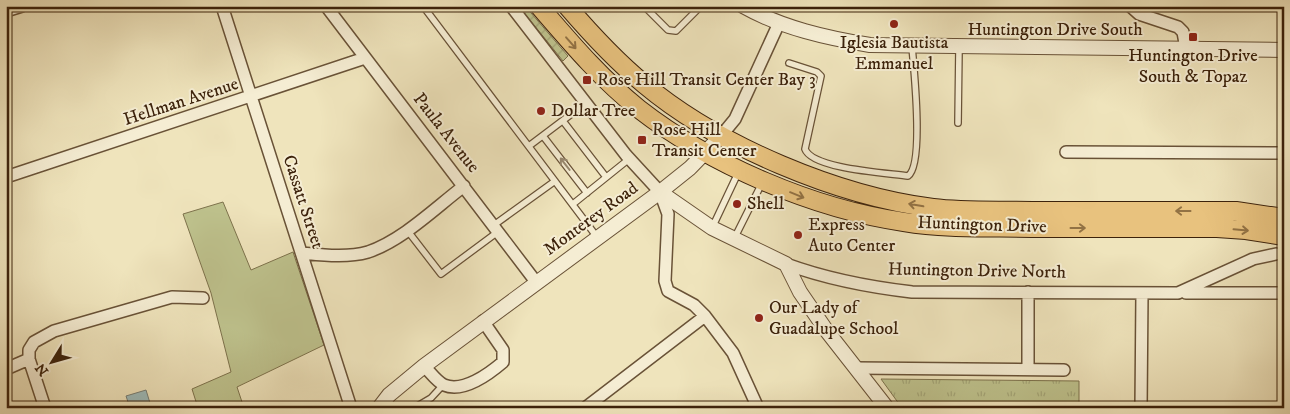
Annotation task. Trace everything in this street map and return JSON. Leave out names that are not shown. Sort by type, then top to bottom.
[{"type":"main road","name":"Huntington Drive","points":[[539,6],[575,48],[612,86],[670,131],[705,152],[807,199],[846,211],[932,226],[1217,228],[1284,236]]},
{"type":"main road","name":"Huntington Drive","points":[[567,6],[613,56],[673,107],[721,136],[808,176],[838,187],[883,199],[934,208],[1236,211],[1284,218]]},
{"type":"street","points":[[6,11],[22,6]]},
{"type":"street","name":"Cassatt Street","points":[[222,6],[351,408]]},
{"type":"street","name":"Paula Avenue","points":[[326,6],[536,282]]},
{"type":"street","name":"Huntington Drive North","points":[[511,6],[629,159],[660,192],[712,228],[786,264],[816,275],[869,287],[912,292],[1178,293],[1253,259],[1276,254]]},
{"type":"street","name":"Huntington Drive South","points":[[743,6],[779,23],[838,40],[870,45],[960,48],[1284,50]]},
{"type":"street","points":[[1130,6],[1139,14],[1178,27],[1183,32],[1186,49]]},
{"type":"street","name":"Monterey Road","points":[[383,406],[424,366],[660,192],[705,152],[735,119],[779,23]]},
{"type":"street","name":"Hellman Avenue","points":[[6,177],[365,58]]},
{"type":"street","points":[[1066,152],[1284,153]]},
{"type":"street","points":[[302,253],[340,256],[366,252],[384,245],[407,230],[464,186]]},
{"type":"street","points":[[660,192],[668,214],[665,281],[668,291],[694,305],[733,352],[758,408]]},
{"type":"street","points":[[786,264],[800,292],[886,408]]},
{"type":"street","points":[[1028,292],[1028,369]]},
{"type":"street","points":[[1141,408],[1142,293]]},
{"type":"street","points":[[1178,293],[1284,293]]},
{"type":"street","points":[[45,408],[30,360],[29,350],[34,342],[54,331],[172,296],[203,298]]},
{"type":"street","points":[[585,408],[705,316]]},
{"type":"street","points":[[424,366],[444,385],[460,388],[503,362],[503,350],[483,321]]},
{"type":"street","points":[[6,369],[30,360]]},
{"type":"street","points":[[856,368],[1064,370]]},
{"type":"lane","points":[[423,6],[597,237]]},
{"type":"lane","points":[[644,6],[668,30],[676,31],[701,6]]},
{"type":"lane","points":[[789,63],[816,72],[821,76],[805,149],[808,156],[824,163],[908,176],[913,170],[918,122],[912,47]]},
{"type":"lane","points":[[958,123],[960,48]]},
{"type":"lane","points":[[529,146],[586,103]]},
{"type":"lane","points":[[563,120],[606,177]]},
{"type":"lane","points":[[543,136],[587,193]]},
{"type":"lane","points":[[573,204],[629,159]]},
{"type":"lane","points":[[712,228],[733,190],[740,168]]},
{"type":"lane","points":[[407,230],[441,274],[555,180]]},
{"type":"lane","points":[[734,239],[752,199],[764,180]]},
{"type":"lane","points":[[414,408],[431,398],[444,385]]},
{"type":"green space","points":[[525,6],[568,56],[563,61],[521,9]]},
{"type":"green space","points":[[223,202],[251,270],[293,252],[324,345],[237,387],[244,408],[198,408],[192,389],[231,372],[211,293],[183,214]]},
{"type":"green space","points":[[881,379],[1079,381],[1079,408],[902,408]]},
{"type":"water","points":[[146,390],[150,403],[130,408],[126,396]]},
{"type":"place","name":"Iglesia Bautista Emmanuel","points":[[894,24]]},
{"type":"place","name":"Huntington Drive South & Topaz","points":[[1193,37]]},
{"type":"place","name":"Rose Hill Transit Center Bay 3","points":[[587,80]]},
{"type":"place","name":"Dollar Tree","points":[[541,111]]},
{"type":"place","name":"Rose Hill Transit Center","points":[[642,140]]},
{"type":"place","name":"Shell","points":[[737,204]]},
{"type":"place","name":"Express Auto Center","points":[[798,235]]},
{"type":"place","name":"Our Lady of Guadalupe School","points":[[759,318]]}]
